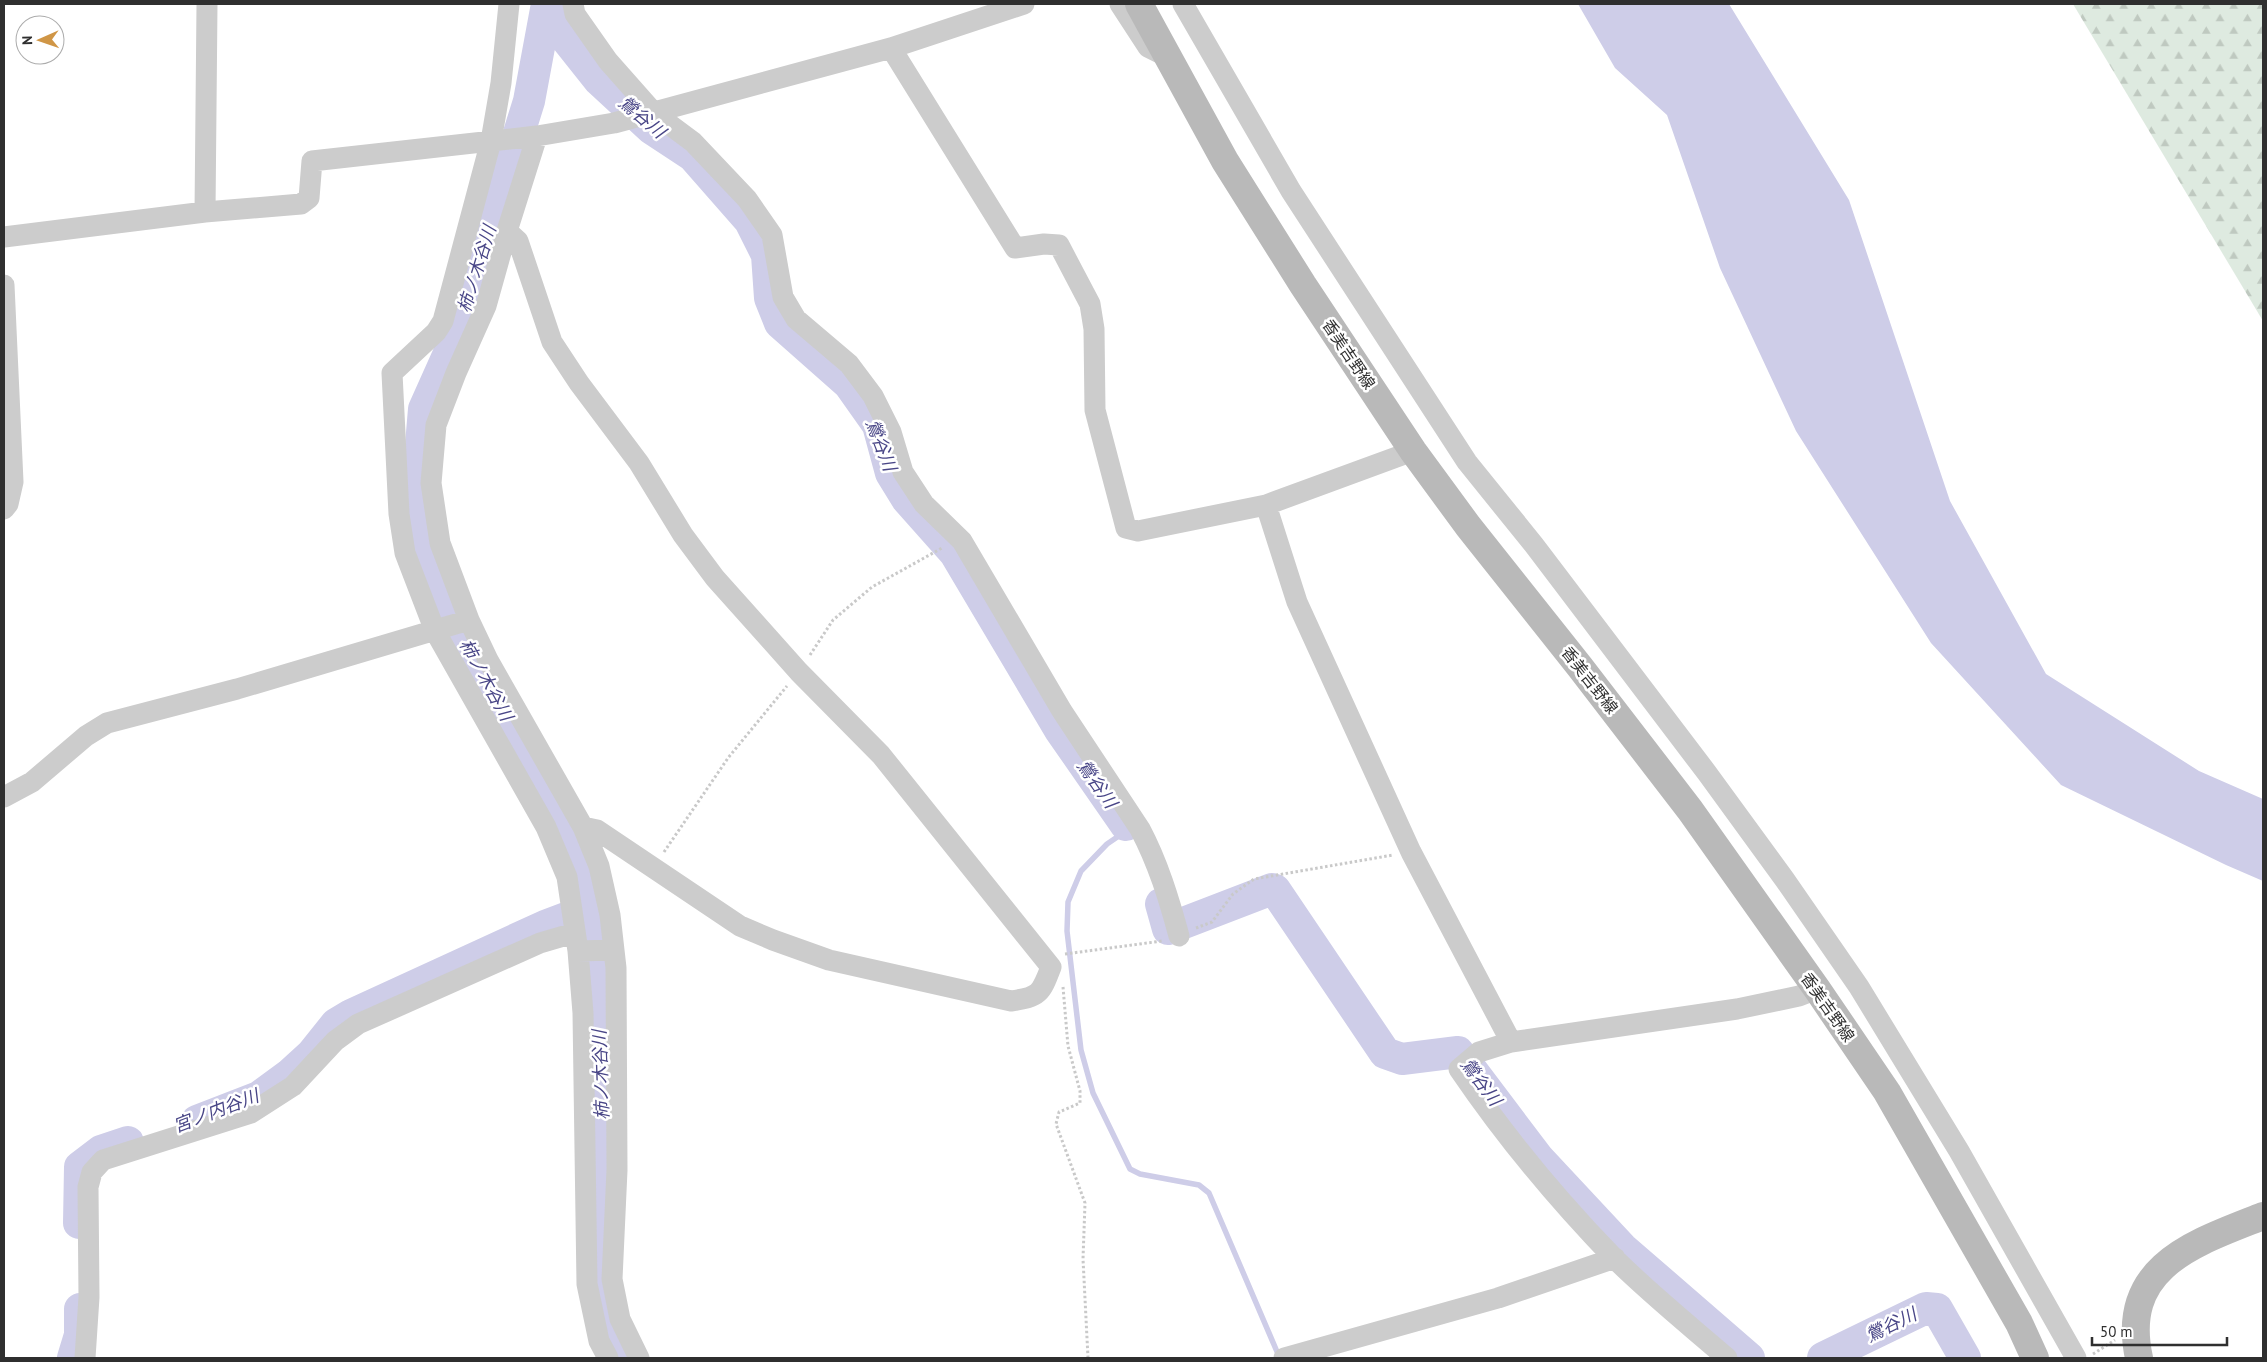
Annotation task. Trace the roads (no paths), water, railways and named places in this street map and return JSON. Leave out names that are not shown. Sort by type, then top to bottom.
[{"type":"main road","name":"香美吉野線","points":[[1139,4],[1230,169],[1303,285],[1413,451],[1468,526],[1690,810],[1817,989],[1887,1092],[2019,1323],[2035,1358]]},
{"type":"main road","points":[[2139,1358],[2135,1328],[2144,1291],[2151,1279],[2180,1252],[2199,1242],[2258,1218]]},
{"type":"street","points":[[205,212],[207,4]]},
{"type":"street","points":[[508,4],[500,83],[516,138],[507,231],[486,306],[456,373],[436,425],[431,483],[440,543],[467,620],[583,827],[599,866],[610,915],[610,950],[616,968],[617,1170],[612,1279],[620,1319],[640,1358]]},
{"type":"street","points":[[573,4],[575,14],[608,60],[651,114],[699,149],[747,199],[772,235],[783,297],[796,319],[849,364],[873,396],[891,432],[903,472],[924,504],[962,541],[1062,711],[1140,829],[1160,875],[1177,928]]},
{"type":"street","points":[[4,237],[205,212],[301,204],[309,198],[312,161],[319,159],[516,138],[614,123],[890,48],[1024,4]]},
{"type":"street","points":[[1120,4],[1148,47],[1166,56]]},
{"type":"street","points":[[1183,4],[1291,191],[1467,462],[1534,545],[1707,773],[1785,880],[1859,987],[2082,1357]]},
{"type":"street","points":[[890,48],[1015,248],[1044,244],[1059,245],[1090,304],[1094,329],[1095,410],[1126,528],[1138,531],[1266,505],[1413,451]]},
{"type":"street","points":[[516,138],[443,321],[436,332],[392,373],[399,514],[405,553],[438,630],[546,827],[567,877],[576,934],[583,1013],[587,1284],[599,1341],[608,1358]]},
{"type":"street","points":[[507,231],[518,241],[552,342],[579,383],[639,463],[683,535],[715,578],[799,672],[881,755],[1051,967],[1042,991],[1027,999],[1011,1001],[829,960],[740,926],[597,830],[583,827]]},
{"type":"street","points":[[4,285],[13,482],[8,504],[4,509]]},
{"type":"street","points":[[1266,505],[1297,602],[1411,852],[1511,1042]]},
{"type":"street","points":[[4,797],[32,782],[86,736],[108,723],[236,688],[467,620]]},
{"type":"street","points":[[85,1358],[88,1297],[88,1187],[92,1172],[103,1160],[251,1113],[293,1086],[335,1041],[358,1024],[540,943],[576,934],[610,950]]},
{"type":"street","points":[[1727,1358],[1615,1258],[1540,1179],[1505,1134],[1459,1069],[1479,1052],[1511,1042],[1737,1009],[1799,996],[1817,989]]},
{"type":"street","points":[[1284,1358],[1498,1298],[1615,1258]]},
{"type":"water","points":[[1578,4],[1729,4],[1849,200],[1950,501],[2046,674],[2199,771],[2263,799],[2263,881],[2061,785],[1931,643],[1796,431],[1720,268],[1667,115],[1615,68]]},
{"type":"waterway","name":"柿ノ木谷川","points":[[547,4],[529,101],[454,342],[424,409],[418,480],[428,555],[469,655],[536,768],[579,853],[590,909],[598,974],[603,1134],[597,1282],[605,1324],[624,1358]]},
{"type":"waterway","name":"鶯谷川","points":[[556,4],[564,36],[599,80],[652,129],[693,156],[750,221],[767,255],[770,298],[780,323],[849,384],[878,425],[891,473],[907,499],[955,553],[1060,730],[1126,825]]},
{"type":"waterway","points":[[1129,829],[1107,844],[1081,871],[1068,902],[1067,931],[1081,1050],[1093,1093],[1130,1169],[1140,1174],[1199,1185],[1209,1193],[1278,1354]]},
{"type":"waterway","name":"鶯谷川","points":[[1161,904],[1168,929],[1272,889],[1275,890],[1385,1053],[1402,1059],[1458,1052],[1538,1158],[1622,1248],[1749,1358]]},
{"type":"waterway","name":"宮ノ内谷川","points":[[197,1121],[259,1097],[289,1075],[312,1054],[336,1024],[351,1015],[545,926],[590,909]]},
{"type":"waterway","name":"宮ノ内谷川","points":[[79,1223],[80,1167],[101,1151],[128,1142]]},
{"type":"waterway","name":"鶯谷川","points":[[1823,1358],[1926,1308],[1937,1309],[1965,1358]]},
{"type":"waterway","name":"宮ノ内谷川","points":[[73,1358],[80,1335],[80,1309]]}]
